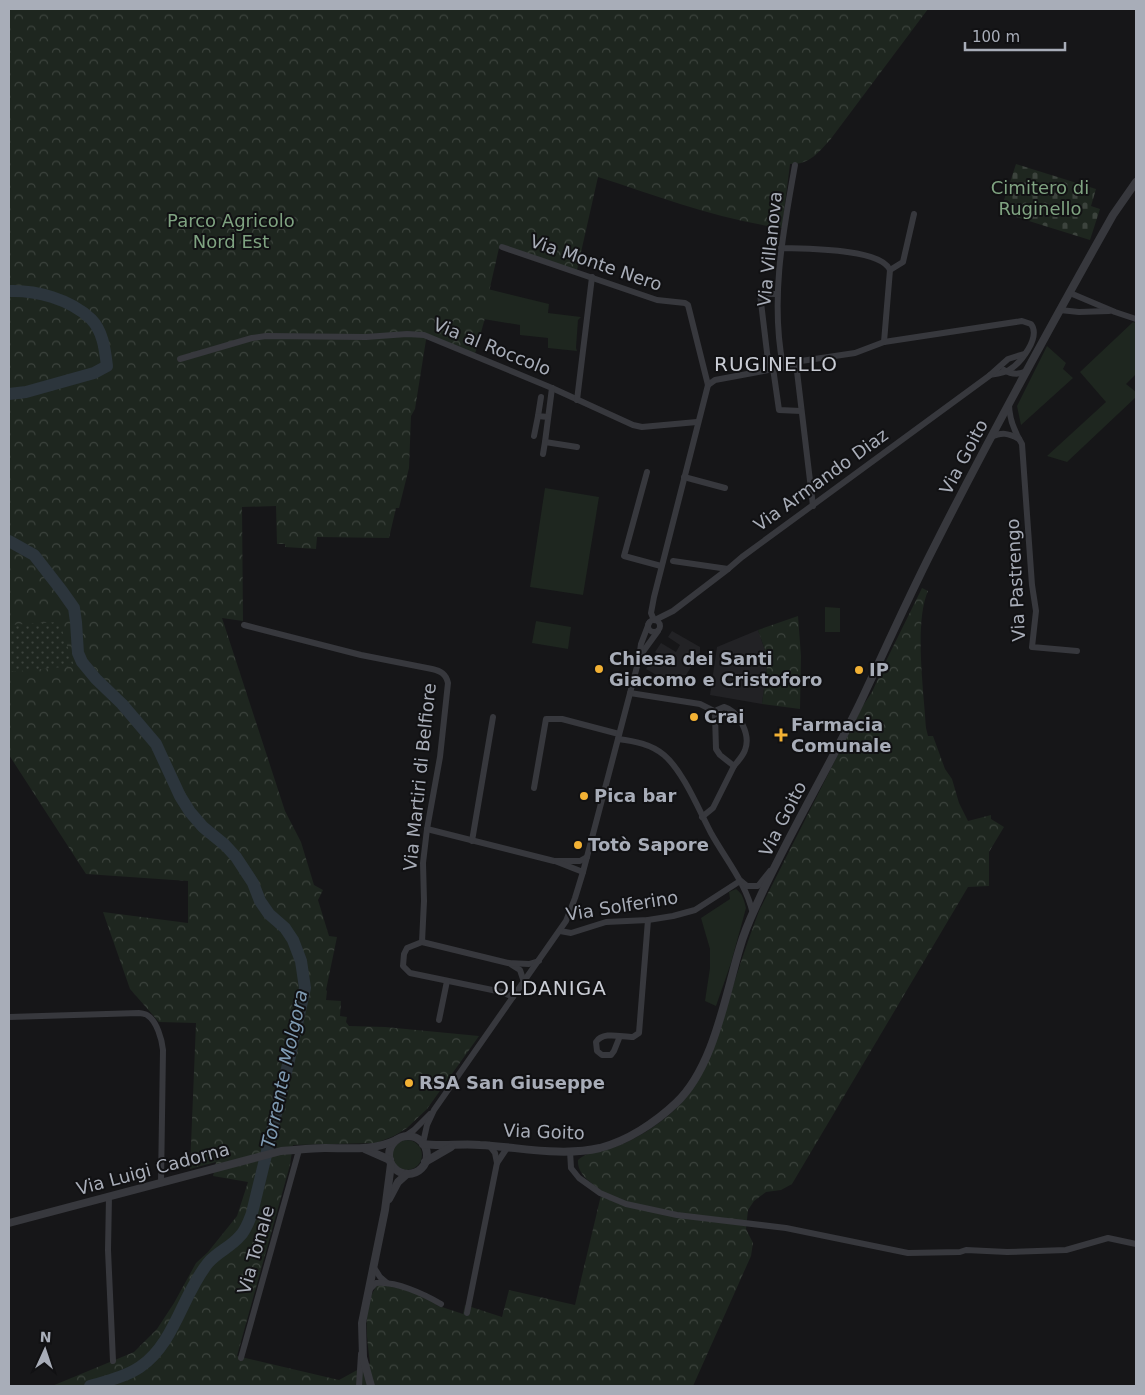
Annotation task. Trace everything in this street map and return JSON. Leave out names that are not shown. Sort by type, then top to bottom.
[{"type":"street","name":"Via Villanova","points":[[783,366],[777,294],[781,248],[795,165]]},
{"type":"street","name":"Via Goito","points":[[423,1144],[454,1146],[468,1144],[489,1145],[507,1148],[570,1151],[599,1148],[634,1134],[661,1116],[678,1101],[693,1083],[716,1030],[741,944],[775,866],[858,707],[932,551],[991,437],[1113,215],[1136,182]]},
{"type":"street","points":[[890,270],[904,262],[914,214]]},
{"type":"street","name":"Via Monte Nero","points":[[502,247],[657,300],[688,305],[708,385]]},
{"type":"street","points":[[781,248],[862,253],[885,262],[890,270],[884,342]]},
{"type":"street","points":[[577,400],[592,277]]},
{"type":"street","points":[[1070,293],[1115,312],[1136,318]]},
{"type":"street","points":[[777,294],[760,294],[779,410],[801,411]]},
{"type":"street","points":[[1079,312],[1085,299]]},
{"type":"street","points":[[1060,310],[1115,312]]},
{"type":"street","points":[[653,621],[660,623],[659,630],[653,632],[648,628],[653,621],[651,610],[708,385],[716,380],[855,353],[884,342],[1025,321],[1033,326],[1035,334],[1024,354],[1008,373]]},
{"type":"street","name":"Via al Roccolo","points":[[180,359],[252,338],[266,336],[366,337],[408,334],[430,336],[552,388],[620,420],[642,427],[698,422]]},
{"type":"street","points":[[1024,354],[1033,361]]},
{"type":"street","name":"Via Armando Diaz","points":[[423,1144],[426,1125],[434,1110],[560,931],[575,898],[639,659],[641,644],[653,621],[673,611],[742,556],[989,376],[1008,359],[1024,354]]},
{"type":"street","points":[[796,364],[813,506]]},
{"type":"street","points":[[1002,365],[1003,370],[1015,380],[1017,390]]},
{"type":"street","name":"Via Armando Diaz","points":[[989,376],[1008,373],[1020,374],[1028,370]]},
{"type":"street","points":[[543,454],[552,388]]},
{"type":"street","points":[[534,436],[541,397]]},
{"type":"street","name":"Via Pastrengo","points":[[1009,404],[1009,415],[1022,444],[1036,611],[1032,647],[1077,651]]},
{"type":"street","points":[[538,416],[548,417]]},
{"type":"street","points":[[991,437],[1000,432],[1005,432],[1020,440]]},
{"type":"street","points":[[544,442],[577,448]]},
{"type":"street","points":[[647,472],[624,556],[661,566]]},
{"type":"street","points":[[684,477],[725,488]]},
{"type":"street","points":[[673,561],[728,569]]},
{"type":"street","name":"Via Armando Diaz","points":[[639,659],[645,647],[673,611]]},
{"type":"street","name":"Via Martiri di Belfiore","points":[[244,625],[361,655],[440,671],[446,676],[448,683],[441,750],[427,829],[422,942]]},
{"type":"street","points":[[630,693],[700,704],[716,712]]},
{"type":"street","points":[[702,817],[713,808],[734,766],[746,749],[744,728],[736,716],[729,708],[721,708],[716,712]]},
{"type":"street","points":[[716,712],[716,749],[720,755],[734,766]]},
{"type":"street","points":[[472,841],[493,717]]},
{"type":"street","points":[[534,788],[546,719],[562,719],[650,746],[666,756],[681,777],[748,895],[753,914]]},
{"type":"street","points":[[427,829],[554,860],[583,872]]},
{"type":"street","points":[[554,860],[580,861],[586,857]]},
{"type":"street","points":[[740,881],[747,886],[758,886],[775,866]]},
{"type":"street","name":"Via Solferino","points":[[560,931],[571,933],[606,922],[648,920],[695,910],[740,881]]},
{"type":"street","points":[[620,1036],[633,1037],[638,1033],[648,920]]},
{"type":"street","points":[[514,997],[502,992],[410,973],[403,966],[407,948],[422,942],[508,963],[529,964],[538,961]]},
{"type":"street","points":[[508,963],[520,970],[524,982]]},
{"type":"street","points":[[439,1020],[447,981]]},
{"type":"street","points":[[9,1016],[139,1013],[147,1015],[152,1020],[163,1043],[161,1183]]},
{"type":"street","name":"Via Armando Diaz","points":[[404,1136],[414,1130],[434,1110]]},
{"type":"street","points":[[359,1386],[362,1323],[385,1210],[391,1162],[390,1149],[396,1140],[404,1136],[415,1138],[423,1144],[427,1154],[425,1162],[418,1171],[407,1174],[398,1182],[385,1210]]},
{"type":"street","name":"Via Luigi Cadorna","points":[[9,1223],[260,1156],[299,1150],[365,1149],[396,1140]]},
{"type":"street","points":[[489,1145],[495,1153],[497,1163]]},
{"type":"street","name":"Via Goito","points":[[425,1162],[454,1146]]},
{"type":"street","points":[[467,1313],[497,1163],[507,1148]]},
{"type":"street","name":"Via Luigi Cadorna","points":[[365,1149],[391,1162]]},
{"type":"street","name":"Via Tonale","points":[[241,1358],[299,1150]]},
{"type":"street","points":[[570,1151],[571,1168],[575,1173],[600,1193],[626,1204],[677,1214],[786,1228],[908,1252],[960,1252],[966,1250],[1040,1252],[1066,1250],[1108,1238],[1136,1244]]},
{"type":"street","points":[[391,1162],[398,1171],[407,1174]]},
{"type":"street","points":[[109,1196],[108,1250],[113,1361]]},
{"type":"street","points":[[373,1265],[380,1277],[388,1283]]},
{"type":"street","points":[[367,1293],[376,1283],[388,1283],[424,1294],[441,1304]]},
{"type":"street","points":[[361,1346],[371,1386]]},
{"type":"shaded area","points":[[758,630],[768,659],[762,704],[710,695],[717,647]]},
{"type":"shaded area","points":[[672,631],[700,647],[700,653],[686,675],[660,677],[646,669],[657,653],[655,652],[661,643],[676,652],[680,645],[668,637]]},
{"type":"green space","name":"Parco Agricolo Nord Est","points":[[9,9],[928,9],[830,140],[817,154],[808,160],[797,164],[790,164],[782,228],[712,213],[598,177],[577,270],[499,248],[485,318],[475,354],[428,336],[426,340],[415,409],[411,416],[409,468],[399,508],[396,508],[389,538],[317,537],[316,549],[285,547],[285,544],[277,544],[276,506],[242,507],[243,621],[222,618],[285,811],[301,842],[314,885],[323,890],[318,900],[329,936],[337,937],[326,990],[326,1000],[341,1001],[340,1016],[347,1017],[346,1022],[349,1026],[385,1027],[479,1036],[427,1109],[407,1128],[394,1136],[376,1143],[293,1145],[290,1165],[237,1356],[339,1380],[370,1363],[367,1311],[373,1291],[379,1283],[412,1292],[437,1303],[436,1305],[463,1314],[465,1305],[502,1317],[509,1290],[575,1305],[602,1191],[583,1174],[578,1165],[578,1160],[639,1136],[669,1115],[691,1092],[712,1050],[759,911],[862,707],[872,692],[922,588],[928,591],[924,605],[921,639],[926,728],[928,736],[933,736],[968,821],[991,815],[991,819],[1004,827],[989,852],[989,886],[968,887],[792,1184],[781,1190],[766,1192],[754,1201],[748,1210],[746,1229],[753,1243],[751,1256],[693,1386],[52,1386],[134,1352],[157,1329],[196,1263],[208,1252],[237,1216],[248,1182],[213,1176],[216,1162],[190,1169],[196,1023],[159,1022],[130,989],[103,912],[188,923],[188,881],[86,874],[9,755]]},
{"type":"green space","name":"Cimitero di Ruginello","points":[[1016,164],[1096,189],[1091,206],[1100,209],[1090,240],[1000,212]]},
{"type":"green space","points":[[488,289],[549,304],[548,313],[581,317],[578,320],[577,351],[548,348],[548,338],[520,335],[520,325],[483,319]]},
{"type":"green space","points":[[1133,322],[1136,323],[1136,374],[1126,384],[1136,392],[1136,397],[1067,462],[1047,456],[1106,402],[1080,372]]},
{"type":"green space","points":[[1047,346],[1066,363],[1063,369],[1073,378],[1021,425],[1017,406]]},
{"type":"green space","points":[[545,488],[599,497],[583,595],[530,587]]},
{"type":"green space","points":[[825,607],[840,608],[840,632],[825,632]]},
{"type":"green space","points":[[798,616],[801,656],[800,709],[762,704],[768,659],[758,630]]},
{"type":"green space","points":[[536,621],[571,627],[568,649],[532,643]]},
{"type":"green space","points":[[58,622],[74,666],[9,672],[9,625]]},
{"type":"green space","points":[[736,889],[742,895],[746,908],[731,963],[716,1006],[705,1001],[710,968],[710,949],[701,918],[730,899],[729,892]]},
{"type":"green space","points":[[407,1140],[417,1145],[422,1155],[417,1165],[407,1170],[397,1165],[392,1155],[397,1145]]},
{"type":"waterway","name":"Torrente Molgora","points":[[9,291],[30,292],[52,297],[83,312],[98,329],[103,341],[107,366],[94,373],[26,392],[9,394]]},
{"type":"waterway","name":"Torrente Molgora","points":[[9,541],[34,555],[74,608],[78,653],[82,662],[96,679],[122,704],[156,744],[180,796],[190,812],[203,827],[236,857],[253,883],[260,901],[269,914],[285,928],[293,940],[301,961],[305,988],[252,1213],[246,1228],[236,1240],[208,1263],[191,1289],[170,1332],[152,1357],[140,1367],[128,1373],[90,1386]]},
{"type":"place","name":"Chiesa dei Santi Giacomo e Cristoforo","points":[[599,669]]},
{"type":"place","name":"IP","points":[[859,670]]},
{"type":"place","name":"Crai","points":[[694,717]]},
{"type":"place","name":"Farmacia Comunale","points":[[781,735]]},
{"type":"place","name":"Pica bar","points":[[584,796]]},
{"type":"place","name":"Totò Sapore","points":[[578,845]]},
{"type":"place","name":"RSA San Giuseppe","points":[[409,1083]]},
{"type":"district","name":"RUGINELLO","points":[[776,364]]},
{"type":"district","name":"OLDANIGA","points":[[550,988]]}]
